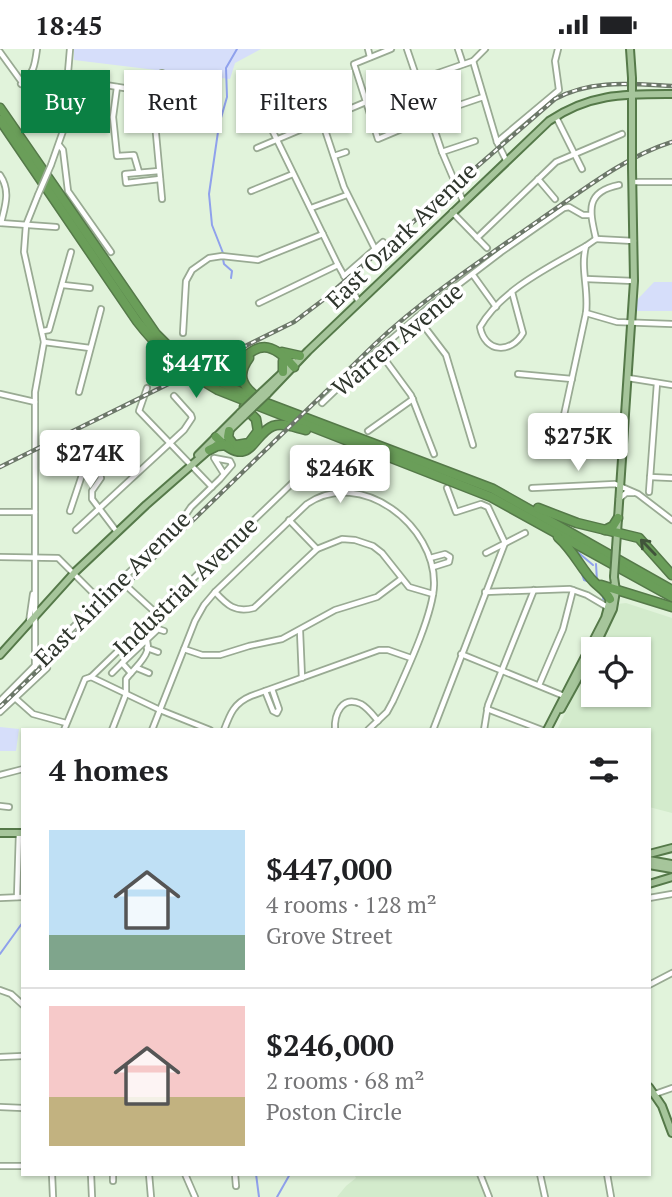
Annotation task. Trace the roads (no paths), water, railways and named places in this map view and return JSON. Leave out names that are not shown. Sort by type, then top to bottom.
[{"type":"highway","points":[[0,108],[151,327],[167,346],[191,366],[214,381],[265,397],[556,516],[632,535],[643,541],[672,575]]},
{"type":"highway","points":[[0,120],[146,332],[186,370],[250,411],[257,423],[256,435],[251,441],[241,445],[223,440]]},
{"type":"highway","points":[[167,346],[204,369],[221,371],[233,367],[258,348],[266,346],[300,356]]},
{"type":"highway","points":[[274,348],[289,367]]},
{"type":"highway","points":[[265,397],[245,387],[242,379],[243,367],[250,358],[260,351],[272,352],[289,367]]},
{"type":"highway","points":[[218,390],[481,492],[672,597]]},
{"type":"highway","points":[[223,440],[240,451],[251,449],[268,429],[281,424],[359,446]]},
{"type":"highway","points":[[209,450],[228,437],[229,431]]},
{"type":"highway","points":[[494,489],[672,590]]},
{"type":"highway","points":[[604,530],[613,526],[618,519]]},
{"type":"highway","points":[[543,524],[569,547],[592,579],[612,591],[672,607]]},
{"type":"main road","points":[[600,637],[611,615],[632,324],[634,241],[630,49]]},
{"type":"main road","name":"East Ozark Avenue","points":[[289,367],[506,160],[556,116],[594,98],[632,92],[672,94]]},
{"type":"main road","name":"East Ozark Avenue","points":[[229,431],[242,415],[265,397],[289,367],[308,351]]},
{"type":"main road","name":"East Ozark Avenue","points":[[191,464],[223,440],[242,415]]},
{"type":"main road","name":"East Ozark Avenue","points":[[0,656],[75,572],[209,450]]},
{"type":"main road","points":[[548,728],[612,591]]},
{"type":"main road","points":[[548,728],[581,672]]},
{"type":"main road","points":[[0,833],[21,833]]},
{"type":"main road","points":[[651,853],[672,848]]},
{"type":"main road","points":[[651,863],[672,867]]},
{"type":"main road","points":[[651,883],[672,877]]},
{"type":"main road","points":[[651,1089],[666,1114],[672,1133]]},
{"type":"street","points":[[34,70],[37,49]]},
{"type":"street","points":[[69,70],[70,49]]},
{"type":"street","points":[[368,49],[370,57]]},
{"type":"street","points":[[352,108],[366,102],[354,64],[390,49]]},
{"type":"street","points":[[407,49],[414,70]]},
{"type":"street","points":[[457,49],[463,64]]},
{"type":"street","points":[[446,70],[473,61],[485,49]]},
{"type":"street","points":[[497,142],[559,90],[555,61],[558,49]]},
{"type":"street","points":[[0,52],[21,84]]},
{"type":"street","points":[[473,61],[497,142],[506,160]]},
{"type":"street","points":[[110,86],[124,88]]},
{"type":"street","points":[[117,87],[113,117],[117,156],[134,155],[139,172]]},
{"type":"street","points":[[461,104],[483,97]]},
{"type":"street","points":[[556,116],[582,169]]},
{"type":"street","points":[[29,622],[35,557],[37,377],[44,342],[25,265],[26,225],[51,166],[61,133]]},
{"type":"street","points":[[156,133],[162,199]]},
{"type":"street","points":[[273,133],[359,302]]},
{"type":"street","points":[[257,148],[291,133]]},
{"type":"street","points":[[326,133],[347,195],[375,249]]},
{"type":"street","points":[[375,133],[377,139],[391,133]]},
{"type":"street","points":[[436,133],[463,201]]},
{"type":"street","points":[[477,238],[556,162],[622,134]]},
{"type":"street","points":[[443,152],[475,141]]},
{"type":"street","points":[[59,145],[63,150],[68,191],[111,252]]},
{"type":"street","points":[[334,156],[346,152]]},
{"type":"street","points":[[159,171],[125,174],[126,183],[160,179]]},
{"type":"street","points":[[251,191],[293,174]]},
{"type":"street","points":[[0,176],[7,195],[1,223],[56,227]]},
{"type":"street","points":[[538,179],[555,199]]},
{"type":"street","points":[[633,182],[672,182]]},
{"type":"street","points":[[596,239],[590,215],[592,204],[608,187],[619,185]]},
{"type":"street","points":[[311,208],[347,195]]},
{"type":"street","name":"Warren Avenue","points":[[322,403],[417,317],[501,252],[564,208],[569,207],[583,215],[590,215]]},
{"type":"street","points":[[452,212],[487,248]]},
{"type":"street","points":[[183,333],[186,281],[200,263],[215,257],[258,260],[323,234]]},
{"type":"street","points":[[512,292],[523,333],[503,349],[488,344],[480,331],[482,323],[512,292],[596,239],[634,241]]},
{"type":"street","points":[[344,276],[383,242]]},
{"type":"street","points":[[586,246],[583,266],[586,279],[586,313],[561,429],[624,441]]},
{"type":"street","points":[[43,331],[49,330],[71,252]]},
{"type":"street","points":[[574,253],[583,266]]},
{"type":"street","points":[[259,303],[338,265]]},
{"type":"street","points":[[473,275],[496,307]]},
{"type":"street","points":[[586,279],[634,281]]},
{"type":"street","points":[[63,285],[90,288]]},
{"type":"street","points":[[79,393],[101,309]]},
{"type":"street","points":[[586,313],[610,321],[632,324],[672,324]]},
{"type":"street","points":[[417,317],[446,355],[473,445]]},
{"type":"street","points":[[44,342],[90,348]]},
{"type":"street","points":[[378,350],[412,399],[434,454]]},
{"type":"street","points":[[518,374],[572,379]]},
{"type":"street","points":[[628,378],[672,385]]},
{"type":"street","points":[[649,492],[657,383]]},
{"type":"street","points":[[147,388],[139,411],[212,487]]},
{"type":"street","points":[[0,394],[36,402]]},
{"type":"street","points":[[76,530],[170,443],[192,418],[190,412],[174,396]]},
{"type":"street","points":[[368,431],[412,399]]},
{"type":"street","points":[[95,441],[95,457],[101,478],[92,495],[99,510],[117,531]]},
{"type":"street","points":[[71,511],[84,468],[89,460],[95,457]]},
{"type":"street","name":"Industrial Avenue","points":[[65,728],[83,681],[310,466]]},
{"type":"street","points":[[337,492],[336,475],[342,471],[345,473],[346,491]]},
{"type":"street","name":"East Airline Avenue","points":[[1,699],[178,526],[191,507],[224,474]]},
{"type":"street","points":[[650,477],[672,478]]},
{"type":"street","points":[[532,488],[620,485],[638,494],[672,520]]},
{"type":"street","points":[[434,728],[505,543],[490,509],[481,504],[457,512],[447,488]]},
{"type":"street","points":[[153,728],[199,614],[215,592],[310,501],[346,491],[363,494],[387,506],[418,535],[432,567],[433,594],[429,612],[391,707],[370,728]]},
{"type":"street","points":[[619,499],[626,493],[638,494]]},
{"type":"street","points":[[0,512],[36,512]]},
{"type":"street","points":[[289,520],[317,549]]},
{"type":"street","points":[[486,553],[525,533]]},
{"type":"street","points":[[215,592],[234,608],[254,608],[317,549],[342,539],[365,543],[382,553],[401,579],[414,590],[433,594]]},
{"type":"street","points":[[430,558],[447,554],[450,558],[449,562],[432,567]]},
{"type":"street","points":[[0,557],[58,558],[75,572],[100,600]]},
{"type":"street","points":[[184,649],[202,655],[219,655],[282,639],[335,610],[377,597],[401,579]]},
{"type":"street","points":[[121,581],[156,613]]},
{"type":"street","points":[[484,728],[487,709],[534,590]]},
{"type":"street","points":[[485,591],[573,590],[587,595],[612,591]]},
{"type":"street","points":[[540,685],[563,629],[573,590]]},
{"type":"street","points":[[33,597],[40,601],[48,600]]},
{"type":"street","points":[[33,597],[35,667]]},
{"type":"street","points":[[113,728],[126,694],[127,679],[137,668],[147,648],[148,638],[140,629]]},
{"type":"street","points":[[112,673],[158,629],[164,631]]},
{"type":"street","points":[[300,631],[302,678]]},
{"type":"street","points":[[147,648],[158,652]]},
{"type":"street","points":[[225,728],[237,704],[265,691],[379,650],[388,650],[411,658]]},
{"type":"street","points":[[461,654],[564,696]]},
{"type":"street","points":[[36,655],[45,656]]},
{"type":"street","points":[[122,663],[131,673]]},
{"type":"street","name":"East Airline Avenue","points":[[0,712],[47,668]]},
{"type":"street","points":[[137,668],[149,673]]},
{"type":"street","points":[[90,677],[159,710],[206,728]]},
{"type":"street","points":[[265,691],[273,711],[277,713],[279,709],[272,689]]},
{"type":"street","points":[[15,698],[33,714],[66,723]]},
{"type":"street","points":[[335,728],[335,714],[350,703],[362,705],[378,721]]},
{"type":"street","points":[[487,709],[541,728]]},
{"type":"street","points":[[0,775],[21,770]]},
{"type":"street","points":[[0,806],[9,807]]},
{"type":"street","points":[[0,898],[20,897],[21,833]]},
{"type":"street","points":[[651,898],[672,894]]},
{"type":"street","points":[[651,984],[672,973]]},
{"type":"street","points":[[0,990],[11,994],[21,1003]]},
{"type":"street","points":[[0,1057],[21,1056]]},
{"type":"street","points":[[655,1094],[672,1088]]},
{"type":"street","points":[[0,1107],[21,1108]]},
{"type":"street","points":[[0,1166],[21,1166]]},
{"type":"street","points":[[52,1176],[53,1197]]},
{"type":"street","points":[[91,1176],[92,1197]]},
{"type":"street","points":[[113,1176],[113,1181]]},
{"type":"street","points":[[149,1176],[151,1197]]},
{"type":"street","points":[[186,1176],[195,1197]]},
{"type":"street","points":[[235,1176],[236,1186]]},
{"type":"street","points":[[481,1176],[489,1197]]},
{"type":"street","points":[[540,1176],[545,1197]]},
{"type":"street","points":[[607,1176],[611,1197]]},
{"type":"waterway","points":[[223,253],[212,225],[209,194],[219,125],[227,97],[226,68],[237,49]]},
{"type":"waterway","points":[[223,259],[224,264],[232,271],[231,278]]},
{"type":"waterway","points":[[574,549],[593,565]]},
{"type":"waterway","points":[[596,564],[597,581]]},
{"type":"waterway","points":[[582,574],[584,580],[590,582]]},
{"type":"waterway","points":[[602,593],[604,602]]},
{"type":"waterway","points":[[0,954],[21,925]]},
{"type":"waterway","points":[[256,1176],[259,1197]]},
{"type":"waterway","points":[[277,1197],[289,1176]]},
{"type":"railway","points":[[0,467],[294,322],[323,300],[555,99],[583,88],[598,86],[672,86]]},
{"type":"railway","points":[[0,707],[375,344],[414,310],[454,279],[602,177],[636,157],[672,142]]}]
